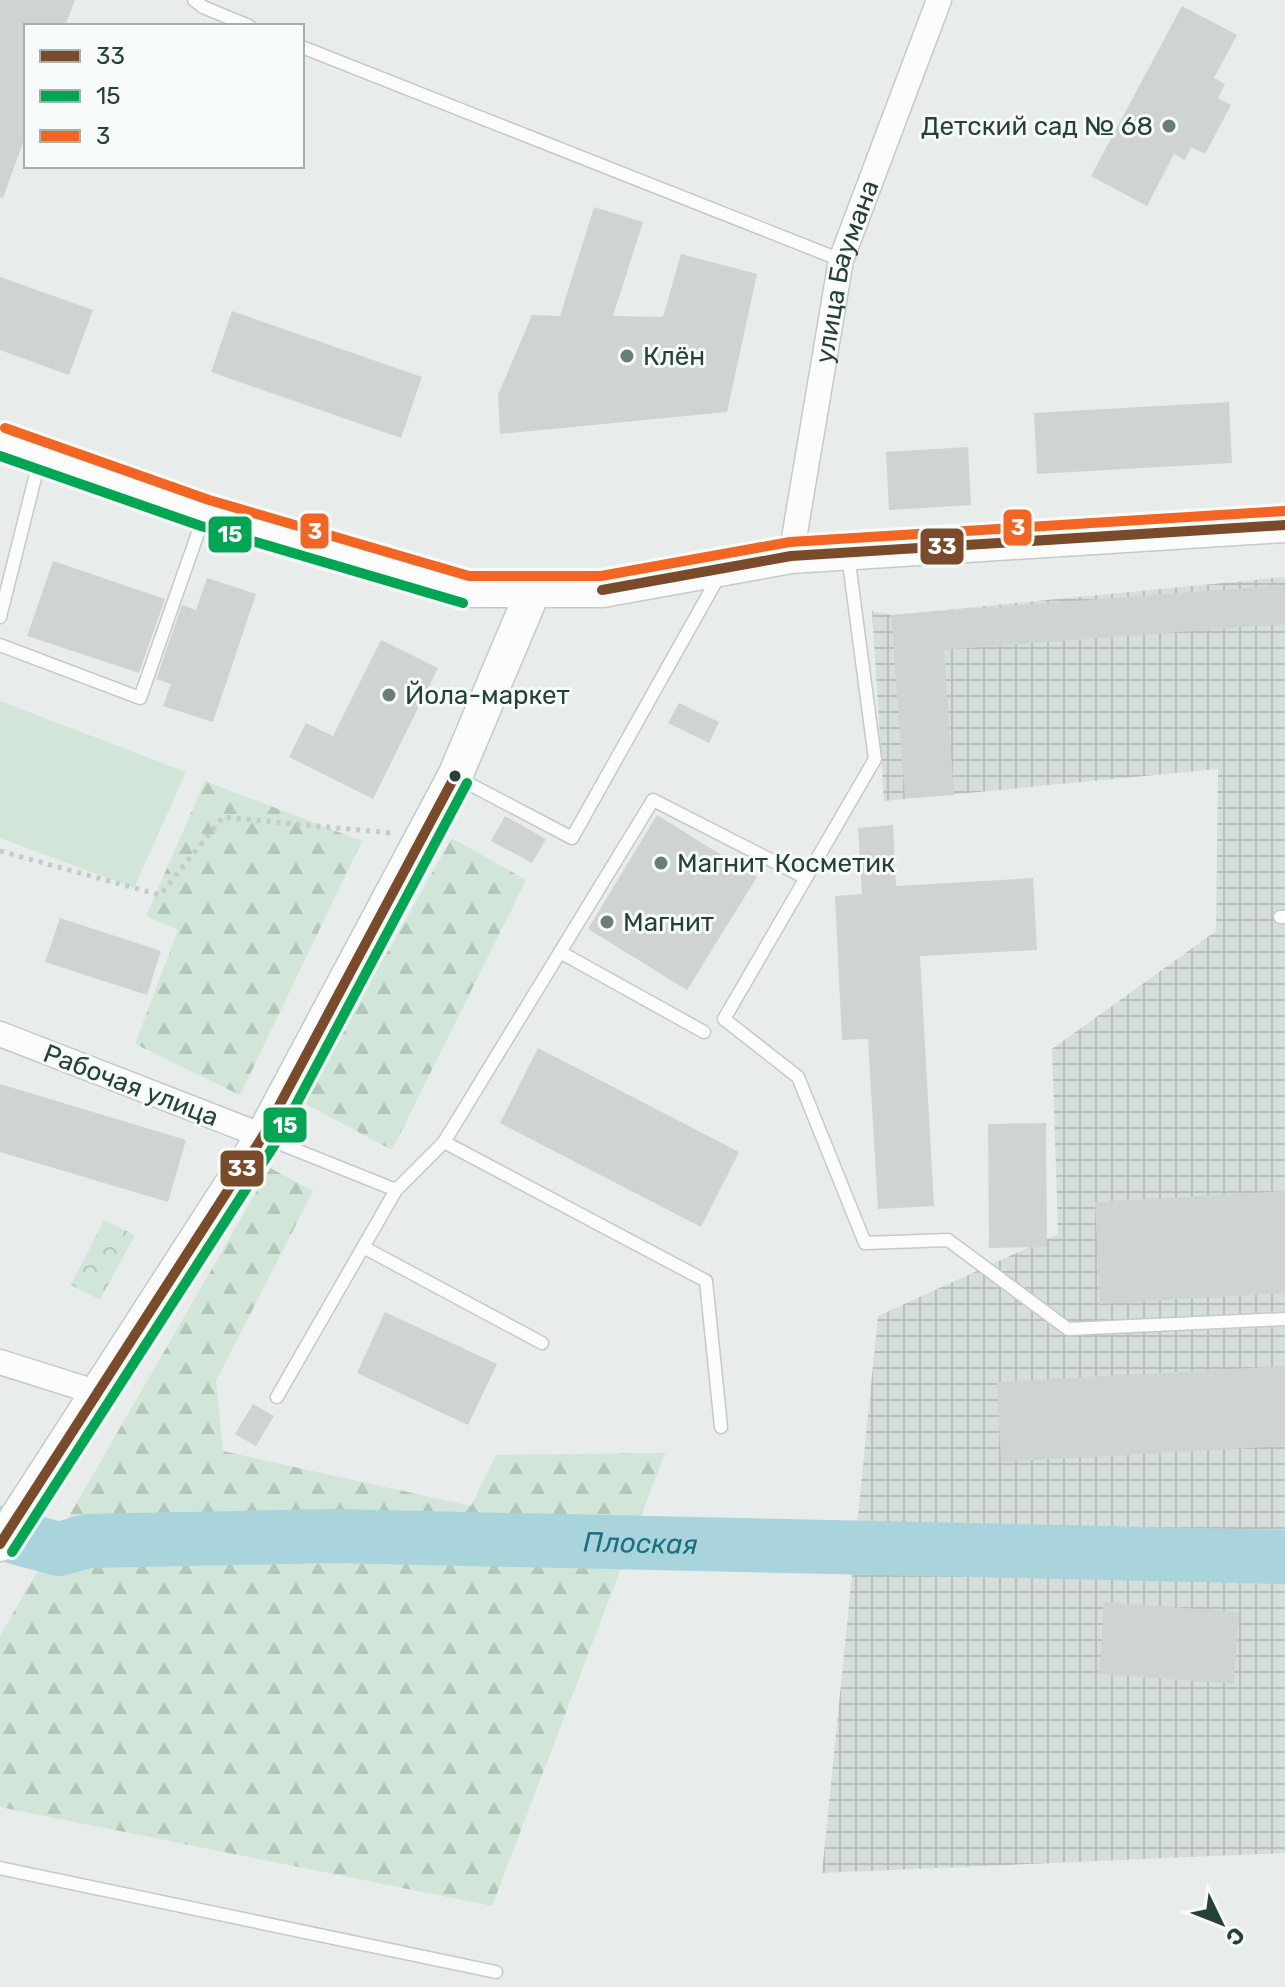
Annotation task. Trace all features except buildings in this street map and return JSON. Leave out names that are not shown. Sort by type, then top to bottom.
[{"type":"main road","points":[[0,441],[205,513],[467,590],[602,590],[791,556],[1285,525]]},
{"type":"main road","points":[[0,1544],[95,1392],[263,1136],[455,776],[534,589]]},
{"type":"street","name":"улица Баумана","points":[[791,556],[841,260],[939,0]]},
{"type":"street","name":"Рабочая улица","points":[[0,1034],[263,1136]]},
{"type":"street","points":[[0,1362],[95,1392]]},
{"type":"lane","points":[[194,0],[203,7],[244,24]]},
{"type":"lane","points":[[304,48],[841,260]]},
{"type":"lane","points":[[0,617],[41,455]]},
{"type":"lane","points":[[0,645],[140,698],[205,513]]},
{"type":"lane","points":[[848,552],[875,759],[724,1019],[798,1077],[865,1243],[948,1240],[1068,1329],[1285,1319]]},
{"type":"lane","points":[[455,776],[572,838],[724,568]]},
{"type":"lane","points":[[277,1397],[396,1190],[444,1142],[653,800],[806,878]]},
{"type":"lane","points":[[560,952],[704,1032]]},
{"type":"lane","points":[[263,1136],[396,1190]]},
{"type":"lane","points":[[444,1142],[706,1281],[721,1427]]},
{"type":"lane","points":[[363,1247],[542,1343]]},
{"type":"lane","points":[[0,1868],[496,1972]]},
{"type":"path","points":[[0,851],[160,895],[223,817],[424,836]]},
{"type":"shaded area","points":[[1285,577],[1285,1853],[822,1873],[878,1316],[1058,1234],[1052,1049],[1216,931],[1218,769],[884,801],[872,611],[892,615]]},
{"type":"green space","points":[[0,701],[186,772],[134,888],[0,838]]},
{"type":"green space","points":[[205,781],[362,841],[240,1095],[135,1044],[178,930],[146,916]]},
{"type":"green space","points":[[452,838],[526,880],[392,1150],[302,1102]]},
{"type":"green space","points":[[270,1168],[313,1191],[216,1381],[223,1451],[471,1506],[496,1455],[665,1453],[492,1906],[0,1807],[0,1636]]},
{"type":"green space","points":[[104,1220],[135,1235],[100,1300],[71,1285]]},
{"type":"waterway","name":"Плоская","points":[[0,1533],[59,1549],[88,1541],[334,1536],[1285,1557]]},
{"type":"transit line","name":"3","points":[[5,428],[209,500],[469,576],[601,576],[790,542],[1284,511]]},
{"type":"transit line","name":"15","points":[[0,456],[201,526],[463,603]]},
{"type":"transit line","name":"33","points":[[602,590],[791,556],[1285,525]]},
{"type":"transit line","name":"33","points":[[0,1544],[263,1136],[455,776]]},
{"type":"transit line","name":"15","points":[[12,1552],[275,1144],[467,783]]},
{"type":"place","name":"Детский сад № 68","points":[[1169,126]]},
{"type":"place","name":"Клён","points":[[627,356]]},
{"type":"place","name":"Йола-маркет","points":[[389,695]]},
{"type":"place","name":"Магнит Косметик","points":[[661,863]]},
{"type":"place","name":"Магнит","points":[[607,922]]}]
